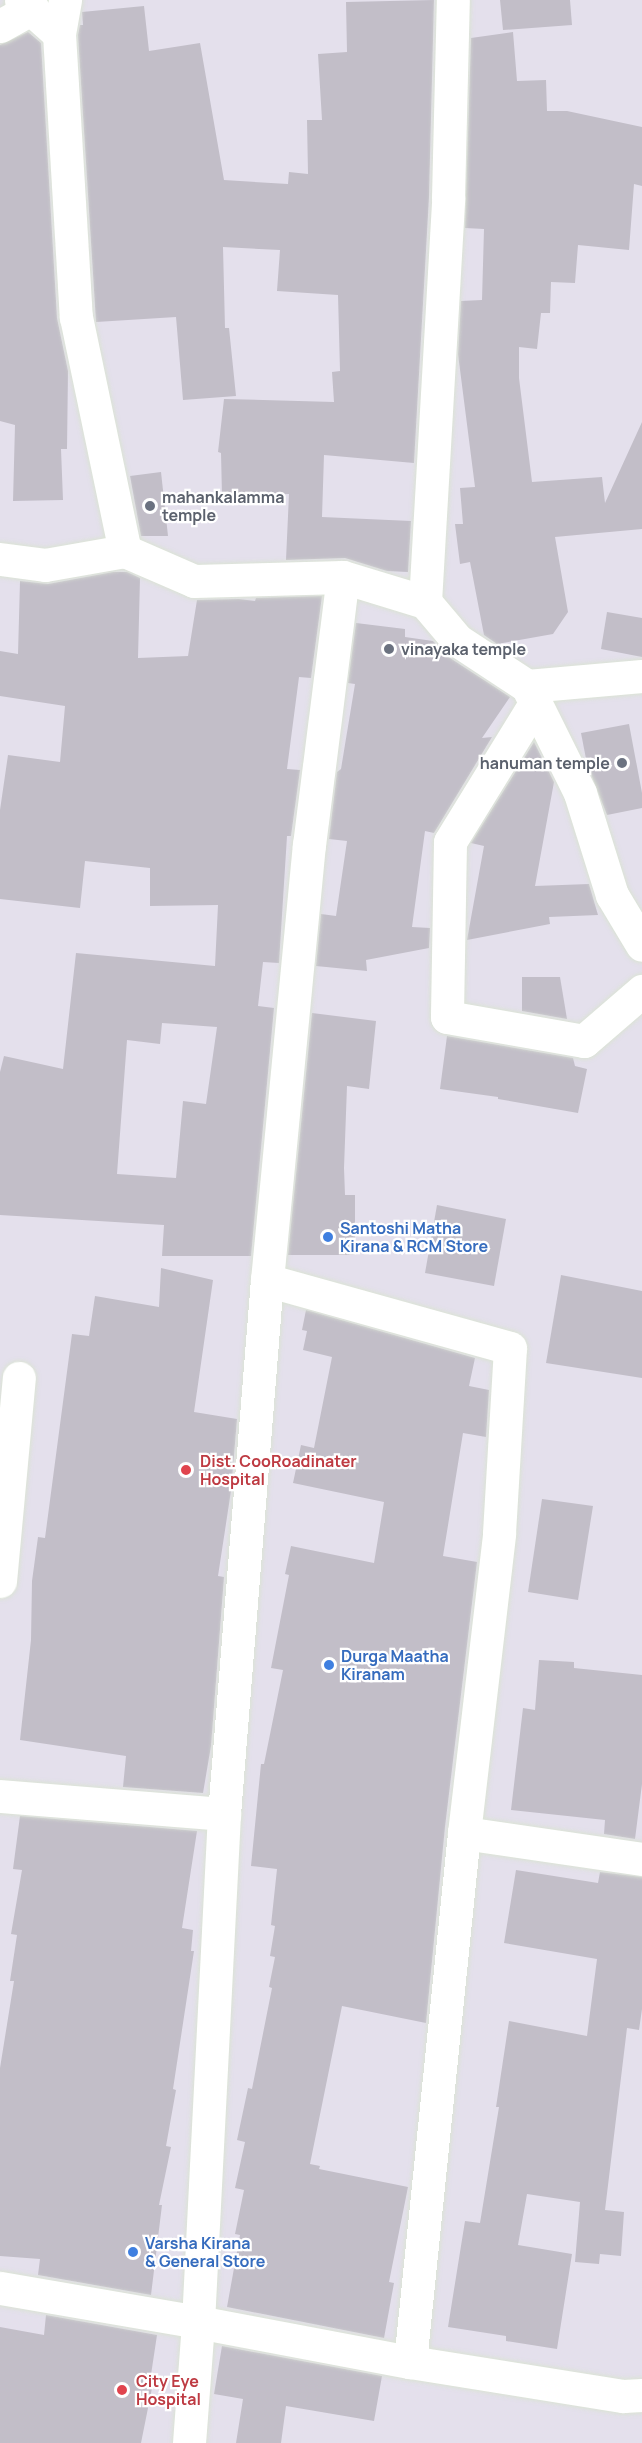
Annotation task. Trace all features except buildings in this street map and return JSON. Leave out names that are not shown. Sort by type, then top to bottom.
[{"type":"street","points":[[65,0],[59,34],[76,317],[125,551]]},
{"type":"street","points":[[425,602],[448,198],[453,0]]},
{"type":"street","points":[[0,27],[27,4],[59,34]]},
{"type":"street","points":[[0,559],[45,565],[125,551],[194,581],[343,577],[425,602],[457,640],[532,694],[580,793],[612,895],[642,945]]},
{"type":"street","points":[[189,2443],[198,2322],[224,1814],[267,1280],[309,845],[343,577]]},
{"type":"street","points":[[532,694],[642,676]]},
{"type":"street","points":[[532,694],[450,842],[447,1017],[584,1041],[642,991]]},
{"type":"street","points":[[267,1280],[510,1348],[499,1533],[464,1833],[410,2362]]},
{"type":"street","points":[[0,1581],[19,1378]]},
{"type":"street","points":[[0,1796],[224,1814]]},
{"type":"street","points":[[464,1833],[642,1859]]},
{"type":"street","points":[[0,2288],[410,2362],[623,2396],[642,2395]]},
{"type":"place","name":"mahankalamma temple","points":[[150,506]]},
{"type":"place","name":"vinayaka temple","points":[[389,649]]},
{"type":"place","name":"hanuman temple","points":[[622,763]]},
{"type":"place","name":"Santoshi Matha Kirana & RCM Store","points":[[328,1237]]},
{"type":"place","name":"Dist. CooRoadinater Hospital","points":[[186,1470]]},
{"type":"place","name":"Durga Maatha Kiranam","points":[[329,1665]]},
{"type":"place","name":"Varsha Kirana & General Store","points":[[133,2252]]},
{"type":"place","name":"City Eye Hospital","points":[[122,2390]]}]
